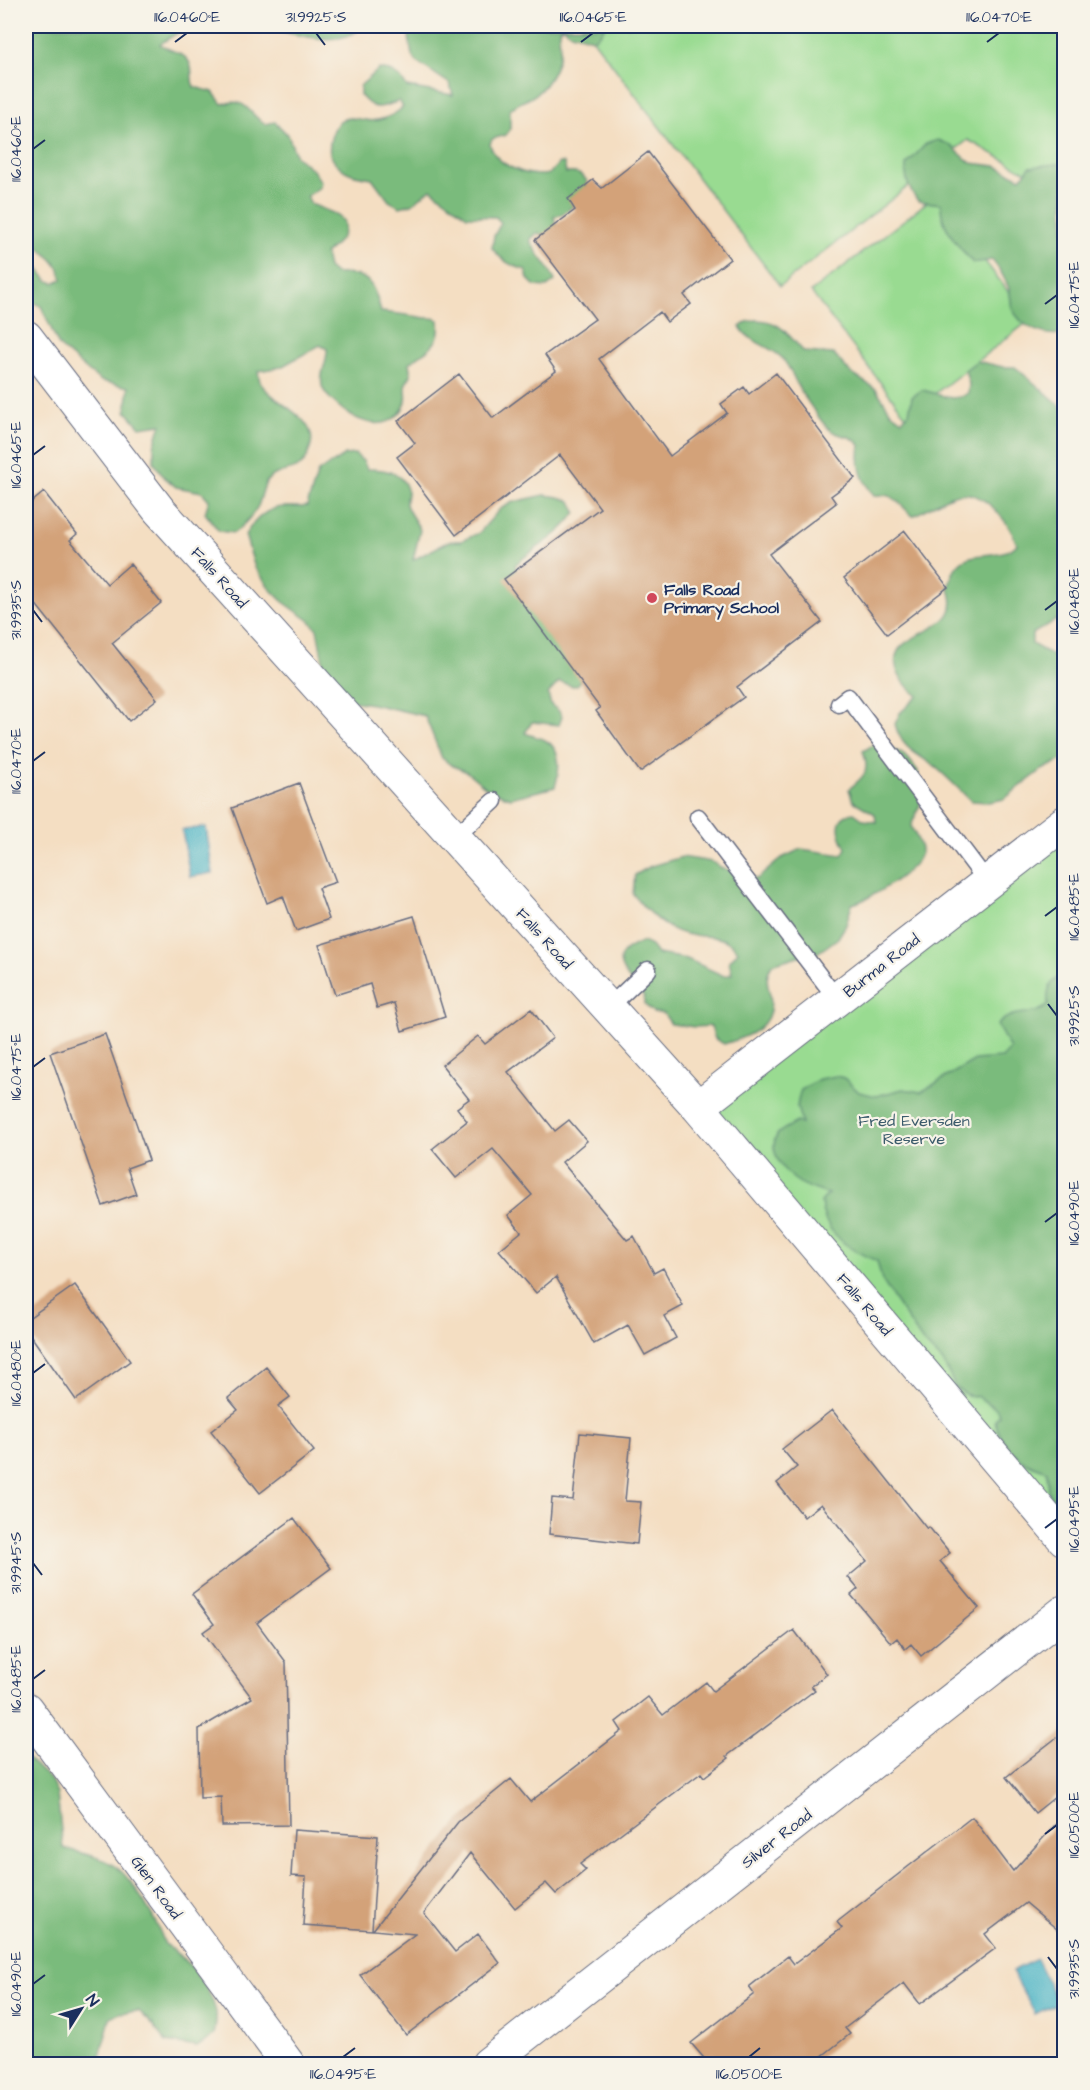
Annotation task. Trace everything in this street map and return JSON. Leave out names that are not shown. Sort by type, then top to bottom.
[{"type":"street","name":"Falls Road","points":[[26,337],[159,510],[698,1107],[1065,1539]]},
{"type":"street","name":"Burma Road","points":[[698,1107],[1065,823]]},
{"type":"street","name":"Silver Road","points":[[488,2064],[1065,1612]]},
{"type":"street","name":"Glen Road","points":[[26,1709],[288,2064]]},
{"type":"lane","points":[[840,704],[848,697],[988,883]]},
{"type":"lane","points":[[455,837],[494,801]]},
{"type":"lane","points":[[699,817],[837,999]]},
{"type":"lane","points":[[608,1008],[648,970]]},
{"type":"green space","points":[[26,26],[188,26],[160,44],[186,58],[191,67],[194,87],[213,92],[222,104],[231,102],[242,104],[265,124],[275,122],[288,135],[296,156],[313,170],[321,182],[319,188],[307,196],[311,204],[343,220],[342,236],[325,254],[328,268],[335,274],[355,275],[367,281],[372,286],[381,312],[439,320],[436,341],[409,363],[411,375],[405,385],[405,405],[398,415],[383,423],[358,419],[343,410],[328,396],[321,381],[327,349],[320,345],[281,367],[258,371],[261,384],[303,420],[312,438],[305,461],[297,468],[268,479],[256,510],[248,521],[234,533],[219,531],[205,513],[209,500],[202,492],[176,487],[165,478],[154,463],[154,446],[161,424],[140,427],[126,411],[129,387],[101,381],[88,371],[59,346],[41,306],[26,299],[26,254],[47,280],[54,283],[62,279],[53,260],[26,237]]},
{"type":"green space","points":[[258,26],[364,26],[353,34],[327,39]]},
{"type":"green space","points":[[414,26],[562,26],[559,33],[558,60],[549,79],[530,98],[510,110],[510,129],[506,135],[492,139],[490,144],[499,159],[514,169],[541,175],[549,174],[559,163],[564,163],[566,173],[578,174],[587,181],[575,203],[565,212],[554,217],[557,229],[549,236],[537,233],[530,240],[555,281],[547,287],[535,286],[528,279],[526,270],[507,262],[492,248],[494,236],[501,223],[496,217],[467,216],[431,189],[412,204],[400,207],[389,201],[372,178],[345,171],[331,155],[332,135],[342,120],[350,118],[380,120],[403,107],[399,101],[382,107],[373,106],[360,95],[360,86],[379,69],[396,74],[407,87],[453,95],[450,84],[417,62],[412,56],[409,37]]},
{"type":"green space","points":[[562,26],[605,26],[593,39],[571,33]]},
{"type":"green space","points":[[583,26],[1064,26],[1064,193],[968,140],[780,286]]},
{"type":"green space","points":[[938,140],[950,145],[971,163],[996,166],[1021,178],[1030,167],[1064,163],[1064,334],[1056,335],[1034,330],[1021,321],[1012,308],[1005,281],[992,260],[973,263],[947,228],[941,212],[941,204],[918,201],[907,180],[906,165],[926,144]]},
{"type":"green space","points":[[935,196],[1030,320],[906,416],[811,292]]},
{"type":"green space","points":[[756,320],[778,326],[804,352],[833,354],[852,374],[876,389],[891,412],[902,420],[909,413],[912,397],[922,390],[951,398],[968,393],[969,384],[965,370],[977,361],[1003,367],[1015,367],[1060,405],[1064,412],[1064,543],[1062,550],[1064,610],[1060,618],[1032,634],[1032,644],[1064,662],[1064,693],[1059,700],[1061,712],[1064,714],[1064,759],[1042,770],[1004,799],[989,802],[971,801],[933,765],[907,747],[898,734],[895,724],[900,713],[918,696],[901,679],[896,666],[897,653],[904,644],[939,624],[948,615],[952,603],[948,587],[954,571],[961,562],[968,558],[1010,549],[1017,544],[1013,535],[992,506],[973,495],[951,496],[913,516],[892,497],[874,496],[861,472],[860,445],[852,438],[828,428],[800,390],[781,357],[749,337],[740,327]]},
{"type":"green space","points":[[355,454],[363,461],[367,469],[391,472],[401,478],[404,483],[407,491],[407,507],[420,530],[413,560],[449,541],[461,541],[479,533],[500,509],[513,502],[545,495],[571,501],[576,512],[569,521],[555,535],[515,565],[521,590],[585,669],[577,685],[559,682],[548,694],[551,705],[559,711],[562,717],[559,725],[532,722],[525,733],[543,739],[554,748],[559,767],[555,787],[510,798],[489,790],[467,772],[442,758],[425,716],[343,700],[325,672],[317,629],[310,621],[282,601],[255,568],[245,535],[252,525],[271,510],[307,506],[318,472],[345,455]]},
{"type":"green space","points":[[873,745],[899,752],[908,758],[918,771],[920,805],[911,826],[921,852],[912,867],[880,891],[852,904],[846,925],[838,938],[826,947],[814,955],[798,956],[772,964],[767,979],[771,1006],[769,1015],[764,1023],[751,1034],[724,1044],[715,1039],[711,1026],[671,1024],[664,1014],[653,1012],[644,1004],[644,997],[621,967],[620,960],[630,948],[643,942],[651,946],[657,954],[687,959],[724,976],[732,974],[729,962],[738,951],[727,941],[677,932],[662,923],[633,894],[635,875],[651,866],[682,857],[712,862],[722,868],[757,879],[782,858],[801,849],[842,855],[846,848],[839,832],[843,818],[854,813],[864,820],[876,822],[875,814],[853,801],[849,789],[865,773],[866,764],[863,751]]},
{"type":"green space","name":"Fred Eversden Reserve","points":[[1064,823],[1064,1539],[698,1107]]},
{"type":"green space","points":[[1057,978],[1064,979],[1064,1505],[1053,1500],[1048,1490],[1047,1471],[1025,1462],[1006,1444],[995,1420],[999,1415],[997,1409],[978,1397],[967,1395],[956,1388],[943,1362],[922,1341],[882,1280],[877,1261],[848,1246],[833,1232],[823,1213],[821,1202],[828,1194],[806,1186],[789,1175],[781,1165],[774,1147],[777,1135],[781,1131],[797,1122],[802,1124],[797,1107],[801,1090],[819,1079],[836,1076],[844,1078],[859,1092],[876,1096],[903,1089],[921,1092],[975,1060],[1002,1058],[1010,1049],[997,1025],[1011,1016],[1036,1012],[1048,1005],[1049,990]]},
{"type":"green space","points":[[26,1757],[50,1779],[57,1794],[63,1848],[104,1860],[123,1873],[145,1903],[165,1945],[189,1965],[209,1992],[216,2012],[214,2035],[197,2047],[166,2042],[139,2011],[119,2013],[110,2019],[98,2064],[26,2064]]},
{"type":"water","points":[[206,827],[213,873],[190,877],[182,830]]},
{"type":"water","points":[[1036,1959],[1058,2003],[1035,2014],[1012,1971]]},
{"type":"building","points":[[648,152],[730,259],[684,295],[691,304],[667,322],[660,312],[599,359],[670,456],[727,413],[721,404],[744,387],[749,394],[776,373],[855,478],[831,496],[836,503],[769,554],[822,622],[737,687],[744,697],[640,772],[596,711],[600,708],[504,579],[600,508],[560,455],[456,535],[397,457],[415,443],[398,421],[459,374],[493,418],[556,371],[545,355],[595,319],[535,240],[575,210],[568,199],[593,180],[602,188]]},
{"type":"building","points":[[44,492],[77,534],[70,540],[107,584],[130,564],[161,603],[112,643],[157,699],[129,721],[26,592],[26,507]]},
{"type":"building","points":[[905,531],[948,587],[887,634],[844,578]]},
{"type":"building","points":[[299,783],[336,882],[318,888],[329,919],[296,931],[283,896],[267,903],[232,808]]},
{"type":"building","points":[[414,916],[445,1017],[402,1031],[394,1003],[377,1008],[370,984],[335,995],[319,945]]},
{"type":"building","points":[[531,1009],[553,1038],[508,1072],[555,1131],[569,1120],[587,1141],[562,1162],[627,1240],[634,1236],[654,1273],[663,1268],[683,1306],[664,1316],[676,1338],[645,1355],[628,1325],[594,1344],[556,1277],[536,1293],[499,1250],[521,1232],[508,1215],[532,1195],[493,1149],[456,1178],[432,1149],[467,1121],[457,1108],[469,1099],[442,1065],[478,1036],[485,1044]]},
{"type":"building","points":[[105,1034],[149,1160],[127,1168],[136,1194],[103,1206],[50,1053]]},
{"type":"building","points":[[75,1285],[130,1361],[76,1400],[26,1329],[26,1320]]},
{"type":"building","points":[[266,1367],[290,1397],[278,1406],[314,1451],[260,1493],[211,1431],[238,1410],[228,1398]]},
{"type":"building","points":[[832,1410],[927,1529],[929,1527],[950,1553],[940,1561],[979,1608],[921,1656],[911,1644],[905,1649],[897,1638],[891,1643],[851,1595],[858,1589],[848,1577],[867,1561],[821,1504],[804,1517],[777,1483],[797,1467],[782,1449]]},
{"type":"building","points":[[580,1433],[631,1438],[625,1501],[641,1502],[637,1544],[549,1534],[552,1498],[573,1500]]},
{"type":"building","points":[[294,1518],[331,1568],[257,1623],[286,1662],[289,1825],[222,1826],[221,1797],[200,1798],[199,1729],[252,1698],[203,1632],[214,1624],[192,1594]]},
{"type":"building","points":[[794,1630],[827,1674],[811,1686],[815,1690],[727,1756],[729,1758],[704,1777],[701,1773],[580,1864],[586,1870],[556,1894],[546,1883],[515,1908],[470,1853],[424,1913],[455,1952],[478,1934],[500,1963],[406,2035],[360,1975],[415,1934],[373,1930],[458,1822],[511,1779],[530,1802],[622,1731],[616,1722],[648,1697],[663,1715],[706,1682],[713,1691]]},
{"type":"building","points":[[1065,1731],[1065,1789],[1035,1813],[1006,1777]]},
{"type":"building","points":[[1065,1814],[1065,1936],[1026,1903],[985,1934],[996,1948],[920,2004],[904,1983],[845,2028],[850,2034],[812,2064],[709,2064],[691,2043],[754,1994],[749,1987],[788,1956],[794,1964],[842,1928],[837,1922],[972,1817],[1013,1871]]},
{"type":"building","points":[[294,1830],[378,1836],[372,1930],[303,1925],[306,1877],[291,1876]]},
{"type":"place","name":"Falls Road Primary School","points":[[652,598]]}]
